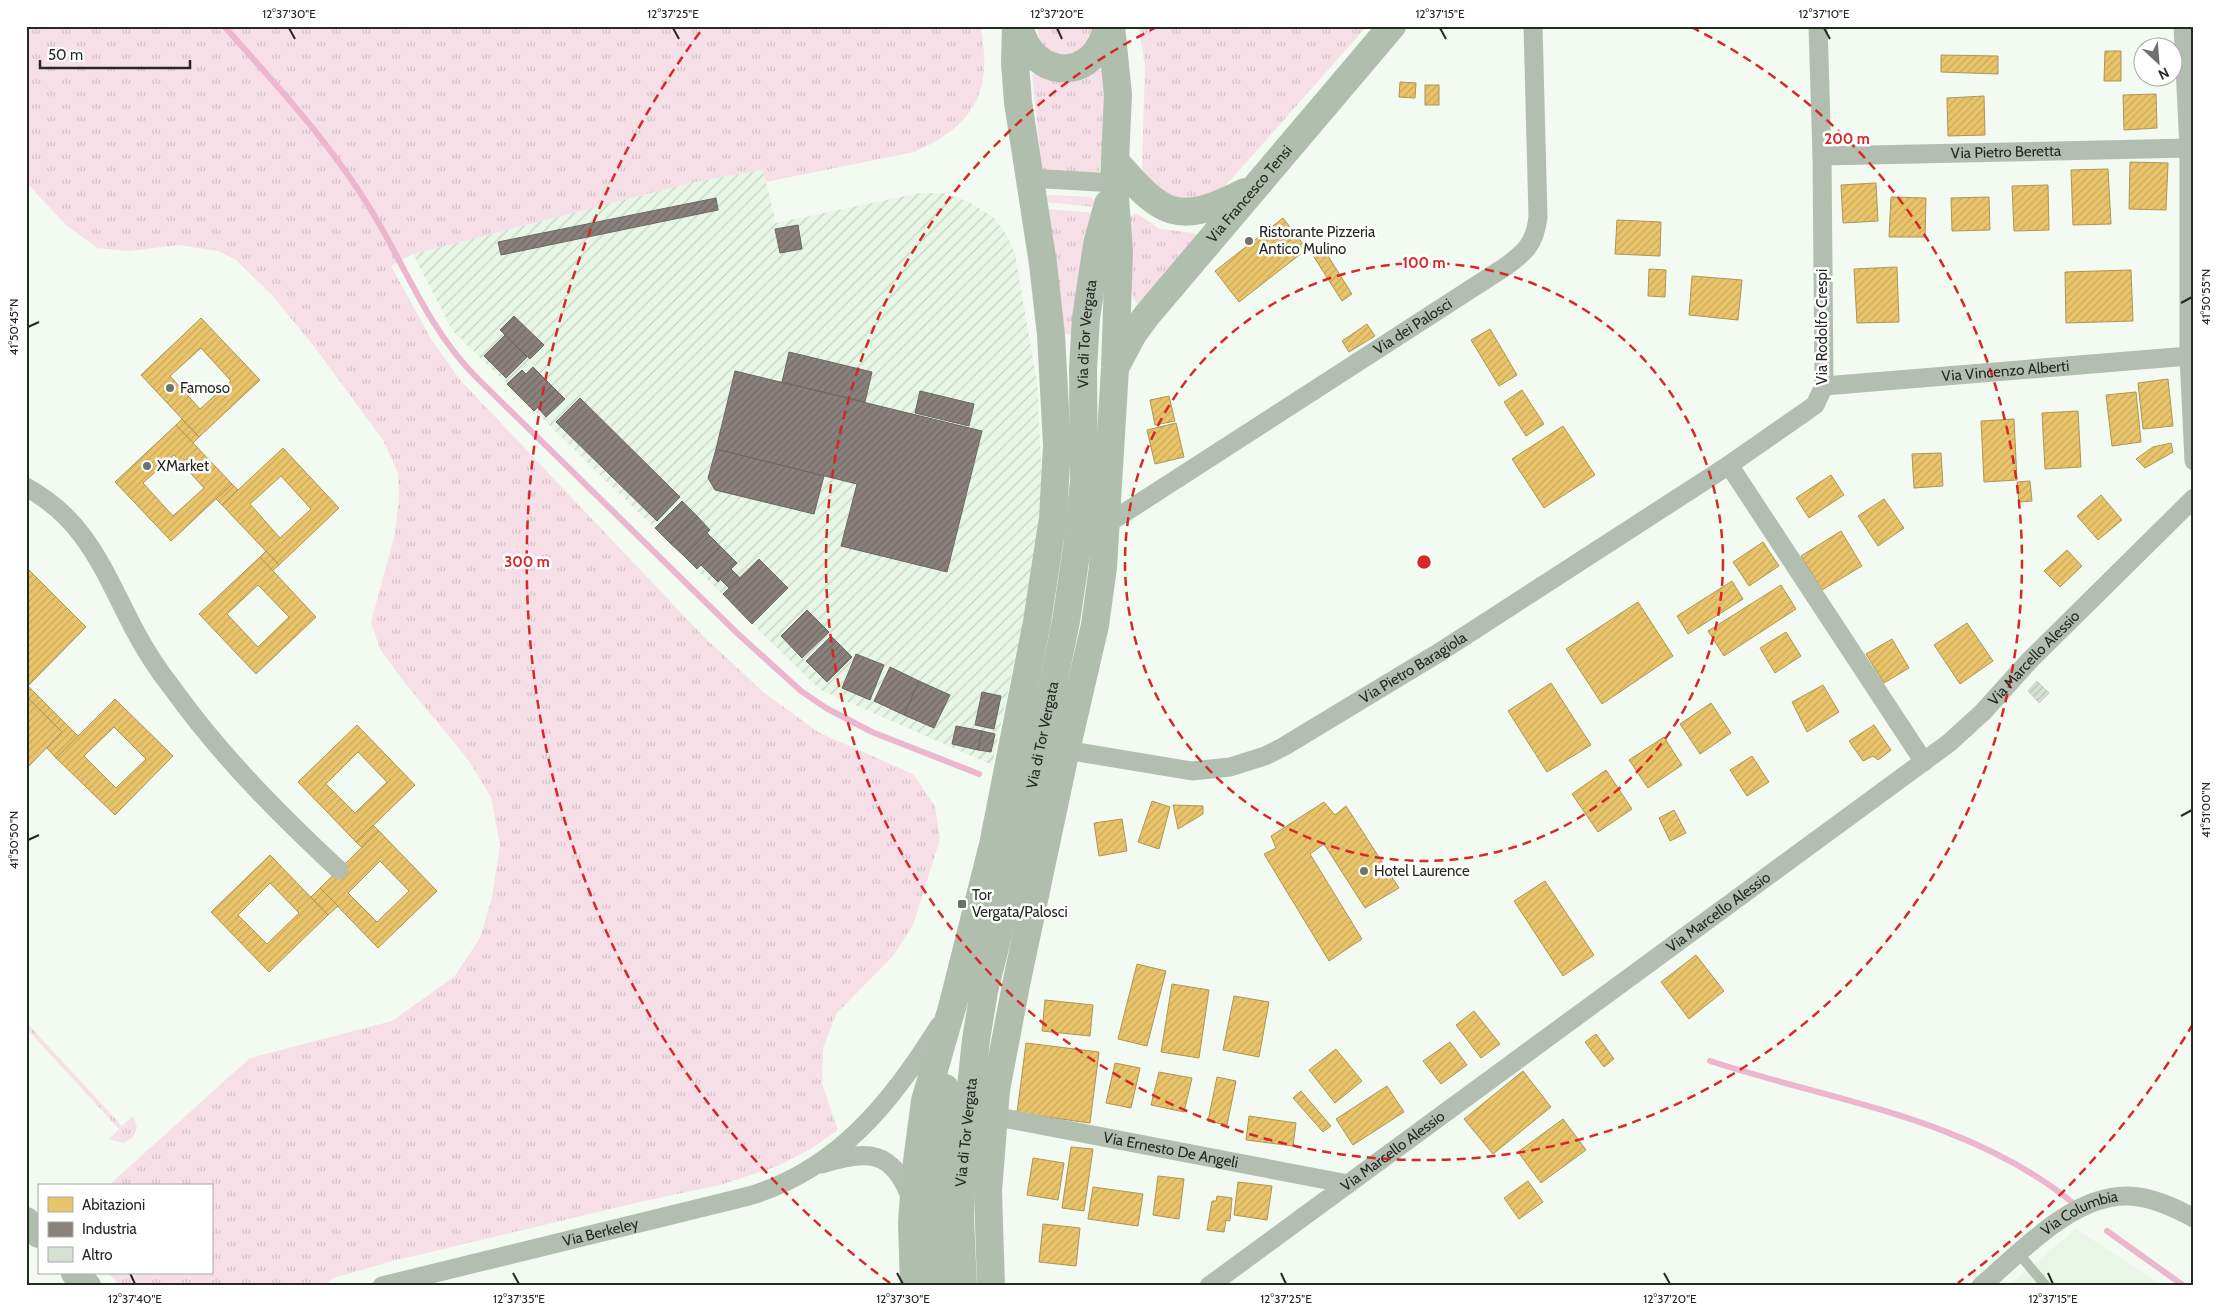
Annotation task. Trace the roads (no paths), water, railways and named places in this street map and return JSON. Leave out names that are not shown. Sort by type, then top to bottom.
[{"type":"main road","points":[[1017,26],[1024,42],[1034,57],[1048,66],[1062,68],[1077,66],[1091,58],[1103,43],[1107,26]]},
{"type":"main road","name":"Via di Tor Vergata","points":[[914,1286],[913,1206],[925,1101],[953,1004],[993,845],[1037,622],[1053,518],[1057,445],[1051,336],[1043,264],[1017,88],[1014,52],[1017,26]]},
{"type":"main road","name":"Via di Tor Vergata","points":[[991,1286],[988,1191],[993,1116],[1000,1067],[1066,750],[1095,626],[1102,582],[1107,524],[1119,252],[1114,172],[1118,96],[1111,26]]},
{"type":"main road","name":"Via Francesco Tensi","points":[[1115,368],[1140,325],[1255,186],[1392,26]]},
{"type":"main road","points":[[1114,172],[1164,208],[1178,212],[1197,212],[1212,208],[1255,186]]},
{"type":"main road","name":"Via di Tor Vergata","points":[[963,1286],[960,1218],[961,1181],[978,1029],[987,981],[1018,851],[1066,621],[1077,548],[1084,482],[1083,369],[1086,318],[1097,245],[1114,172]]},
{"type":"main road","name":"Via di Tor Vergata","points":[[940,1286],[936,1213],[937,1168],[953,1004]]},
{"type":"main road","points":[[26,1221],[38,1233]]},
{"type":"main road","points":[[76,1274],[87,1286]]},
{"type":"street","name":"Via dei Palosci","points":[[1107,524],[1505,267],[1528,248],[1536,234],[1538,217],[1533,26]]},
{"type":"street","name":"Via Rodolfo Crespi","points":[[1729,465],[1815,405],[1824,386],[1822,156],[1818,26]]},
{"type":"street","points":[[2183,26],[2189,148],[2189,356],[2194,461]]},
{"type":"street","name":"Via Pietro Beretta","points":[[1822,156],[2189,148]]},
{"type":"street","points":[[1030,178],[1114,172]]},
{"type":"street","name":"Via Vincenzo Alberti","points":[[1824,386],[2189,356]]},
{"type":"street","points":[[1729,465],[1924,762]]},
{"type":"street","name":"Via Pietro Baragiola","points":[[1066,750],[1192,771],[1244,764],[1265,756],[1494,618],[1729,465]]},
{"type":"street","points":[[26,487],[55,507],[82,533],[105,570],[142,645],[197,722],[255,789],[339,870]]},
{"type":"street","name":"Via Marcello Alessio","points":[[1209,1286],[1964,731],[2032,659],[2194,498]]},
{"type":"street","name":"Via Berkeley","points":[[382,1286],[749,1196],[781,1185],[814,1167],[857,1133],[893,1094],[911,1071],[953,1004]]},
{"type":"street","name":"Via Ernesto De Angeli","points":[[993,1116],[1348,1184]]},
{"type":"street","name":"Via Berkeley","points":[[814,1167],[832,1161],[859,1156],[883,1159],[900,1174],[913,1206]]},
{"type":"street","name":"Via Columbia","points":[[1981,1286],[2042,1233],[2066,1216],[2091,1203],[2107,1198],[2129,1196],[2169,1206],[2194,1218]]},
{"type":"lane","points":[[2019,1254],[2046,1286]]},
{"type":"waterway","points":[[224,26],[283,92],[338,161],[384,231],[430,317],[458,357],[475,376],[737,633],[801,691],[826,708],[872,732],[979,774]]},
{"type":"waterway","points":[[1710,1061],[1852,1101],[1946,1132],[1991,1151],[2033,1174],[2073,1203]]},
{"type":"waterway","points":[[2107,1231],[2184,1286]]},
{"type":"place","name":"Ristorante Pizzeria Antico Mulino","points":[[1249,241]]},
{"type":"place","name":"Famoso","points":[[170,388]]},
{"type":"place","name":"XMarket","points":[[147,466]]},
{"type":"place","name":"Hotel Laurence","points":[[1364,871]]},
{"type":"place","name":"Tor Vergata/Palosci","points":[[962,904]]}]
